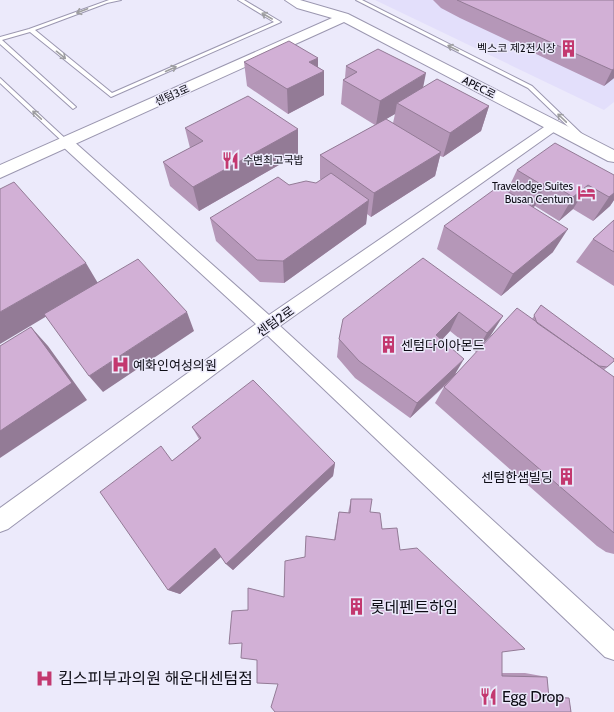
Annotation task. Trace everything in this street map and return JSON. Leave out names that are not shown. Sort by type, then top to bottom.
[{"type":"main road","name":"APEC로","points":[[291,0],[301,5],[344,17]]},
{"type":"main road","name":"APEC로","points":[[323,0],[344,17],[614,157]]},
{"type":"main road","name":"센텀3로","points":[[0,172],[344,17]]},
{"type":"street","name":"센텀2로","points":[[0,521],[268,326],[554,126]]},
{"type":"street","points":[[66,142],[268,326],[614,648]]},
{"type":"lane","points":[[74,107],[0,40],[106,2],[119,0]]},
{"type":"lane","points":[[31,30],[111,95],[278,22],[240,0]]},
{"type":"lane","points":[[358,0],[530,87],[590,144]]},
{"type":"lane","points":[[0,80],[66,142]]},
{"type":"shaded area","name":"벡스코 제2전시장","points":[[375,0],[614,0],[614,102],[604,110]]},
{"type":"building","name":"벡스코 제2전시장","points":[[457,0],[614,0],[614,69],[612,70]]},
{"type":"building","points":[[289,41],[318,58],[309,62],[324,71],[287,89],[244,62]]},
{"type":"building","points":[[378,49],[426,73],[380,101],[343,80],[357,72],[346,66]]},
{"type":"building","points":[[437,79],[489,106],[450,133],[397,103]]},
{"type":"building","points":[[248,96],[298,129],[193,187],[163,162],[203,141],[185,128]]},
{"type":"building","points":[[386,119],[441,152],[374,193],[320,155]]},
{"type":"building","points":[[555,143],[614,175],[614,193],[609,197],[588,185],[573,197],[547,181],[542,185],[517,170]]},
{"type":"building","points":[[331,173],[369,200],[283,261],[257,260],[210,218],[278,177],[289,185],[306,181],[316,183]]},
{"type":"building","points":[[14,182],[86,263],[0,312],[0,189]]},
{"type":"building","points":[[499,186],[568,229],[513,274],[444,226]]},
{"type":"building","points":[[614,220],[614,252],[593,239]]},
{"type":"building","name":"센텀다이아몬드","points":[[423,258],[503,316],[487,333],[459,312],[436,335],[464,359],[417,403],[359,361],[339,339],[343,319]]},
{"type":"building","points":[[138,259],[187,312],[89,376],[44,314]]},
{"type":"building","points":[[541,305],[614,359],[614,361],[607,367],[599,366],[537,323],[534,315]]},
{"type":"building","name":"센텀한샘빌딩","points":[[517,308],[614,377],[614,533],[444,387]]},
{"type":"building","points":[[31,327],[72,383],[0,431],[0,346]]},
{"type":"building","points":[[253,380],[335,463],[226,564],[215,548],[168,590],[100,492],[161,446],[172,461],[201,438],[192,427]]},
{"type":"building","name":"롯데펜트하임","points":[[351,499],[372,499],[370,512],[380,513],[382,529],[397,528],[400,550],[417,548],[525,649],[502,652],[502,676],[547,677],[549,698],[569,698],[571,712],[275,712],[271,707],[278,684],[257,683],[257,660],[241,658],[242,643],[229,644],[232,611],[248,610],[248,588],[284,597],[285,561],[305,557],[306,536],[335,540],[339,512],[350,513]]},
{"type":"place","name":"벡스코 제2전시장","points":[[569,48]]},
{"type":"place","name":"수변최고국밥","points":[[230,160]]},
{"type":"place","name":"Travelodge Suites Busan Centum","points":[[586,192]]},
{"type":"place","name":"센텀다이아몬드","points":[[388,345]]},
{"type":"place","name":"예화인여성의원","points":[[120,365]]},
{"type":"place","name":"센텀한샘빌딩","points":[[566,477]]},
{"type":"place","name":"롯데펜트하임","points":[[357,607]]},
{"type":"place","name":"킴스피부과의원 해운대센텀점","points":[[45,678]]},
{"type":"place","name":"Egg Drop","points":[[489,696]]}]
